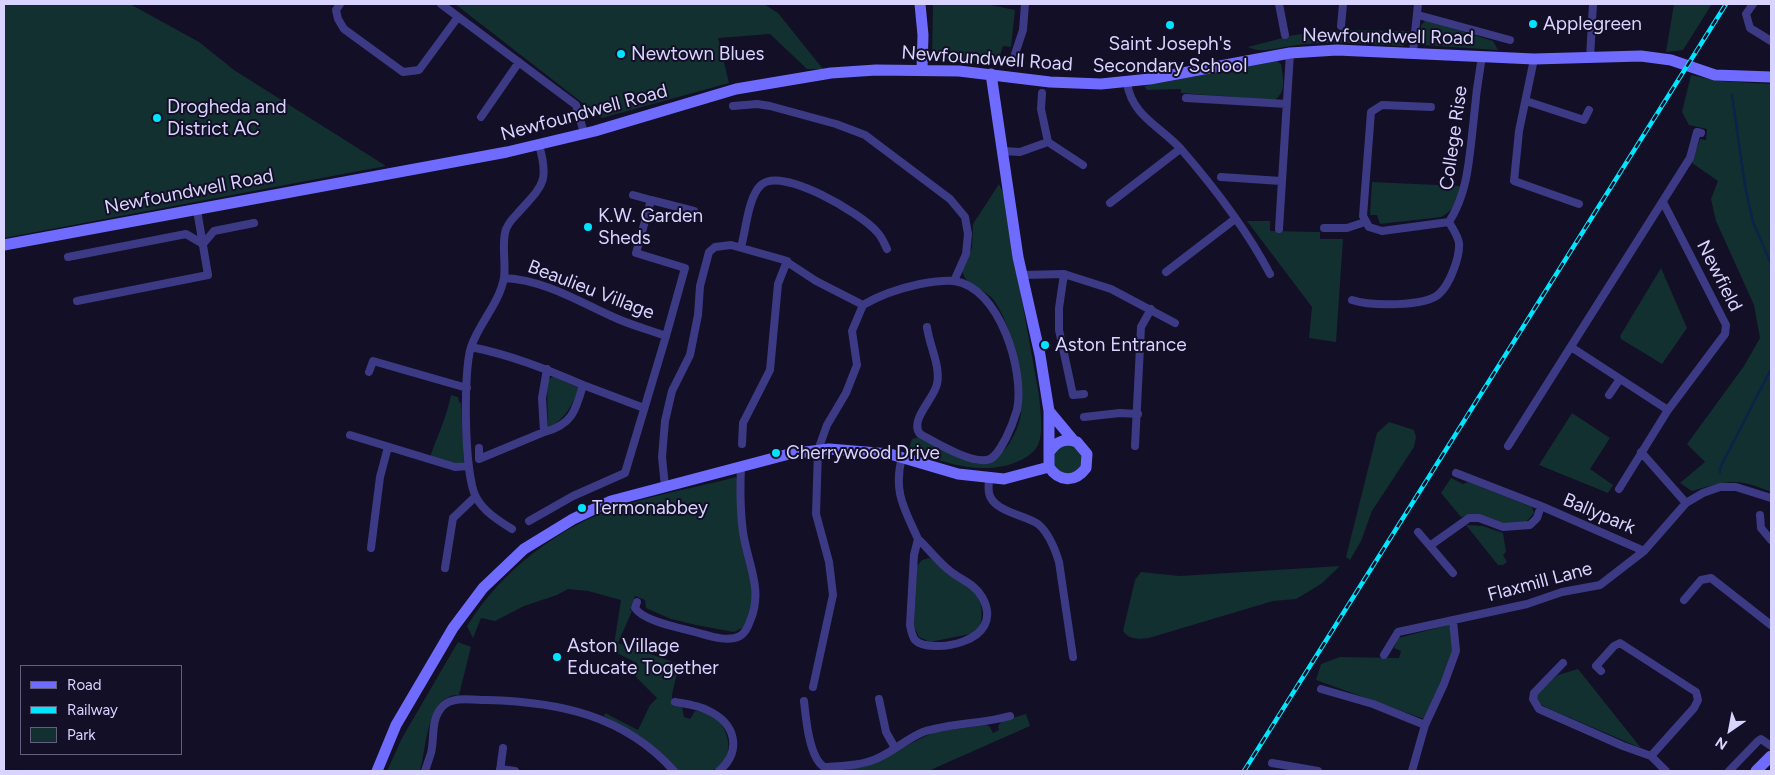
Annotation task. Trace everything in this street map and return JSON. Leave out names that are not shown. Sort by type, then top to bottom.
[{"type":"main road","points":[[920,4],[923,35],[922,70]]},
{"type":"main road","name":"Newfoundwell Road","points":[[4,245],[539,145],[736,89],[789,78],[876,70],[922,70],[991,74],[1050,82],[1127,83],[1290,53],[1337,50],[1534,59],[1640,56],[1671,60],[1715,74],[1771,77]]},
{"type":"main road","points":[[991,74],[1022,275],[1050,411],[1049,467],[1053,474],[1065,480],[1074,479],[1086,468],[1087,454],[1082,445],[1074,441],[1062,440],[1054,445],[1050,451]]},
{"type":"main road","points":[[1050,411],[1074,441]]},
{"type":"main road","points":[[377,771],[396,725],[453,628],[483,588],[524,549],[573,519],[611,501],[789,454],[818,450],[871,451],[902,457],[958,474],[1004,479],[1049,467]]},
{"type":"main road","points":[[1756,771],[1771,756]]},
{"type":"street","points":[[340,4],[336,10],[338,19],[344,29],[403,72],[418,70],[458,17]]},
{"type":"street","points":[[441,4],[576,105],[584,133]]},
{"type":"street","points":[[1015,54],[1022,30],[1025,4]]},
{"type":"street","points":[[1279,4],[1284,35]]},
{"type":"street","points":[[1342,26],[1343,4]]},
{"type":"street","points":[[1413,52],[1418,4]]},
{"type":"street","points":[[1590,58],[1593,4]]},
{"type":"street","points":[[1753,4],[1746,14],[1750,28],[1771,41]]},
{"type":"street","points":[[1418,15],[1510,40]]},
{"type":"street","points":[[1279,228],[1290,53]]},
{"type":"street","name":"College Rise","points":[[1449,222],[1460,206],[1465,190],[1482,56]]},
{"type":"street","points":[[1534,59],[1519,131],[1514,181],[1579,204]]},
{"type":"street","points":[[480,117],[519,62]]},
{"type":"street","points":[[1127,83],[1135,108],[1180,149],[1254,244],[1270,274]]},
{"type":"street","points":[[1042,93],[1041,109],[1048,142],[1084,165]]},
{"type":"street","points":[[1186,98],[1287,104]]},
{"type":"street","points":[[1526,101],[1584,120],[1589,110]]},
{"type":"street","points":[[733,106],[757,104],[770,106],[851,129],[881,145],[935,187],[960,209],[968,225],[968,243],[954,281]]},
{"type":"street","name":"College Rise","points":[[1364,222],[1371,112],[1382,105],[1431,107]]},
{"type":"street","points":[[1508,446],[1664,202],[1690,158],[1697,132],[1701,133]]},
{"type":"street","points":[[1003,152],[1020,152],[1048,142]]},
{"type":"street","name":"Beaulieu Village","points":[[476,497],[468,466],[467,388],[471,347],[490,311],[504,278],[505,233],[514,216],[540,186],[545,176],[545,168],[539,145]]},
{"type":"street","points":[[1110,203],[1180,149]]},
{"type":"street","points":[[1220,177],[1281,181]]},
{"type":"street","points":[[741,247],[753,197],[763,183],[774,180],[832,199],[874,229],[887,249]]},
{"type":"street","points":[[633,195],[694,211]]},
{"type":"street","name":"Beaulieu Village","points":[[529,521],[573,496],[625,472],[685,268],[636,253],[651,200]]},
{"type":"street","name":"Newfield","points":[[1619,489],[1668,410],[1725,334],[1726,325],[1664,202]]},
{"type":"street","points":[[77,301],[208,275],[197,210]]},
{"type":"street","points":[[1166,272],[1235,219]]},
{"type":"street","points":[[1324,228],[1347,228],[1364,222],[1373,230],[1382,231],[1449,222],[1459,243],[1458,254],[1445,286],[1439,294],[1418,301],[1379,305],[1352,300]]},
{"type":"street","points":[[204,244],[214,231],[254,223]]},
{"type":"street","points":[[68,257],[186,234],[204,244]]},
{"type":"street","points":[[665,487],[662,457],[665,421],[672,390],[692,347],[704,266],[708,252],[715,247],[741,247],[787,261],[816,281],[864,305]]},
{"type":"street","points":[[742,444],[742,422],[770,370],[778,284],[787,261]]},
{"type":"street","points":[[1022,275],[1064,274],[1111,289],[1175,323]]},
{"type":"street","points":[[1064,274],[1059,308],[1059,330],[1073,395]]},
{"type":"street","name":"Beaulieu Village","points":[[504,278],[537,283],[578,299],[619,320],[666,336]]},
{"type":"street","points":[[813,687],[833,595],[829,562],[816,514],[818,450],[827,425],[846,393],[857,365],[852,331],[864,305],[910,286],[954,281],[977,292],[992,305],[1003,326],[1016,376],[1017,409],[1004,441],[992,459],[978,461],[967,458],[927,438],[918,430],[918,419],[935,391],[938,377],[927,327]]},
{"type":"street","points":[[1136,446],[1141,326],[1151,309]]},
{"type":"street","points":[[471,347],[519,359],[644,408]]},
{"type":"street","points":[[1571,347],[1668,410]]},
{"type":"street","points":[[369,372],[373,361],[467,388]]},
{"type":"street","points":[[544,432],[542,398],[547,369]]},
{"type":"street","points":[[1609,395],[1620,379]]},
{"type":"street","points":[[479,448],[479,459],[544,432],[559,428],[570,418],[578,406],[583,385]]},
{"type":"street","points":[[1063,396],[1084,394]]},
{"type":"street","points":[[1084,417],[1120,413],[1138,414]]},
{"type":"street","points":[[350,435],[455,467],[468,466]]},
{"type":"street","points":[[372,548],[380,477],[388,447]]},
{"type":"street","points":[[1641,452],[1686,502]]},
{"type":"street","points":[[902,457],[897,476],[900,496],[918,539],[949,571],[974,587],[983,598],[986,608],[984,628],[973,638],[962,642],[928,646],[920,644],[912,635],[910,625],[914,556],[918,539]]},
{"type":"street","points":[[637,602],[635,608],[645,616],[690,630],[733,638],[746,630],[756,597],[756,586],[743,534],[740,502],[741,467]]},
{"type":"street","name":"Ballypark","points":[[1456,473],[1541,506],[1644,551]]},
{"type":"street","points":[[990,477],[989,493],[991,499],[997,505],[1039,525],[1054,548],[1059,562],[1074,657]]},
{"type":"street","name":"Flaxmill Lane","points":[[1384,655],[1398,632],[1600,585],[1644,551],[1686,502],[1720,487],[1736,487],[1771,498]]},
{"type":"street","points":[[445,568],[453,518],[476,497],[493,517],[512,529]]},
{"type":"street","name":"Ballypark","points":[[1431,545],[1469,518],[1479,518],[1503,527],[1530,525],[1537,518],[1541,506]]},
{"type":"street","points":[[1760,515],[1761,528],[1771,540]]},
{"type":"street","points":[[1418,532],[1453,573]]},
{"type":"street","points":[[1684,600],[1701,580],[1711,578],[1771,625]]},
{"type":"street","points":[[1412,771],[1425,725],[1444,684],[1456,651],[1453,620]]},
{"type":"street","points":[[1601,671],[1596,666],[1614,646],[1620,643],[1696,692],[1698,700],[1694,708],[1651,756]]},
{"type":"street","points":[[1563,663],[1534,693],[1535,704],[1539,709],[1651,756],[1666,771]]},
{"type":"street","points":[[1321,689],[1373,704],[1425,725]]},
{"type":"street","points":[[879,699],[886,732],[895,748]]},
{"type":"street","points":[[425,771],[431,753],[434,722],[442,707],[450,701],[459,700],[513,701],[587,713],[629,734],[674,771]]},
{"type":"street","points":[[804,701],[812,744],[818,763],[823,769],[866,762],[921,733],[938,727],[991,721],[1010,716]]},
{"type":"street","points":[[674,702],[691,704],[709,710],[718,716],[728,728],[734,742],[734,752],[731,759],[719,771]]},
{"type":"street","points":[[1729,771],[1758,741],[1766,741],[1771,746]]},
{"type":"street","points":[[503,748],[500,770],[515,771]]},
{"type":"street","points":[[1272,763],[1318,771]]},
{"type":"green space","name":"Drogheda and District AC","points":[[4,4],[130,4],[199,42],[234,70],[386,166],[4,238]]},
{"type":"green space","name":"Newtown Blues","points":[[455,4],[764,4],[778,13],[823,69],[807,69],[770,34],[718,38],[729,83],[602,118]]},
{"type":"green space","points":[[933,4],[986,4],[1015,10],[1011,47],[1003,46],[997,64],[932,58]]},
{"type":"green space","points":[[1674,4],[1712,4],[1683,50],[1666,52]]},
{"type":"green space","points":[[1426,20],[1493,41],[1498,50],[1422,45],[1419,41],[1421,25]]},
{"type":"green space","points":[[1343,30],[1409,31],[1408,41],[1403,46],[1332,43],[1304,44],[1269,50],[1258,50],[1248,47],[1294,35]]},
{"type":"green space","points":[[1277,61],[1281,64],[1283,88],[1275,100],[1181,93],[1181,89],[1147,90],[1144,86]]},
{"type":"green space","points":[[1691,75],[1720,81],[1771,84],[1771,492],[1740,482],[1723,483],[1692,491],[1680,483],[1705,462],[1687,444],[1744,366],[1760,338],[1754,305],[1716,221],[1711,199],[1718,181],[1692,163],[1700,139],[1706,140],[1707,129],[1689,125],[1682,112]]},
{"type":"green space","points":[[1372,182],[1460,186],[1455,204],[1441,217],[1380,224],[1377,215],[1370,215]]},
{"type":"green space","points":[[999,184],[1006,198],[1005,207],[1039,395],[1041,434],[1037,448],[1023,459],[993,468],[979,468],[950,463],[908,451],[912,439],[920,437],[977,464],[986,463],[1001,454],[1007,447],[1019,422],[1021,404],[1018,377],[1002,314],[988,295],[966,279],[962,270],[972,248],[973,224]]},
{"type":"green space","points":[[1247,221],[1270,221],[1270,231],[1320,232],[1320,239],[1343,239],[1336,342],[1309,338],[1312,307]]},
{"type":"green space","points":[[1661,268],[1687,328],[1662,364],[1621,339],[1620,336]]},
{"type":"green space","points":[[553,376],[579,388],[567,412],[548,429],[547,381]]},
{"type":"green space","points":[[451,395],[458,397],[461,403],[464,463],[458,465],[430,457]]},
{"type":"green space","points":[[1572,413],[1610,438],[1590,469],[1613,485],[1608,493],[1539,465]]},
{"type":"green space","points":[[1389,422],[1414,430],[1416,437],[1414,447],[1372,511],[1361,541],[1350,560],[1346,557],[1377,433]]},
{"type":"green space","points":[[1059,446],[1075,446],[1084,460],[1079,471],[1062,474],[1057,470],[1051,460]]},
{"type":"green space","points":[[736,477],[754,601],[744,627],[734,632],[671,619],[646,608],[645,600],[635,596],[630,610],[632,611],[618,643],[679,664],[672,695],[672,706],[682,707],[684,717],[690,719],[695,711],[706,712],[715,717],[722,725],[726,734],[727,755],[722,763],[713,770],[701,772],[679,771],[636,734],[604,716],[605,713],[638,730],[650,705],[657,698],[636,677],[637,663],[613,651],[621,600],[588,591],[568,589],[557,595],[524,606],[495,621],[481,618],[473,638],[467,626],[481,606],[514,569],[554,538],[598,515],[621,506]]},
{"type":"green space","points":[[1451,478],[1463,484],[1468,482],[1532,507],[1534,513],[1526,522],[1505,524],[1477,514],[1461,517],[1441,493]]},
{"type":"green space","points":[[1466,525],[1483,526],[1503,533],[1506,552],[1503,555],[1507,562],[1503,565],[1498,565]]},
{"type":"green space","points":[[929,558],[956,576],[978,597],[982,616],[980,628],[970,634],[930,642],[919,637],[914,626],[917,566],[922,560]]},
{"type":"green space","points":[[1340,566],[1321,584],[1296,599],[1273,601],[1149,638],[1138,639],[1125,634],[1123,631],[1135,580],[1141,572],[1180,576]]},
{"type":"green space","points":[[1449,625],[1453,634],[1451,658],[1441,686],[1424,719],[1316,680],[1321,664],[1340,657],[1399,658],[1401,651],[1394,648],[1398,638]]},
{"type":"green space","points":[[458,642],[471,647],[459,695],[448,697],[434,713],[420,771],[387,771],[402,738]]},
{"type":"green space","points":[[1578,669],[1641,748],[1554,711],[1538,701],[1536,695],[1558,675]]},
{"type":"green space","points":[[1026,714],[1030,726],[928,771],[830,771],[863,767],[934,732],[986,725],[990,727],[993,733],[999,730],[998,726],[1002,721]]},
{"type":"waterway","points":[[1732,95],[1745,186],[1753,222],[1771,264]]},
{"type":"waterway","points":[[1720,473],[1720,468],[1771,369]]},
{"type":"railway","points":[[1244,771],[1726,4]]},
{"type":"place","name":"Applegreen","points":[[1533,24]]},
{"type":"place","name":"Saint Joseph's Secondary School","points":[[1170,25]]},
{"type":"place","name":"Newtown Blues","points":[[621,54]]},
{"type":"place","name":"Drogheda and District AC","points":[[157,118]]},
{"type":"place","name":"K.W. Garden Sheds","points":[[588,227]]},
{"type":"place","name":"Aston Entrance","points":[[1045,345]]},
{"type":"place","name":"Cherrywood Drive","points":[[776,453]]},
{"type":"place","name":"Termonabbey","points":[[582,508]]},
{"type":"place","name":"Aston Village Educate Together","points":[[557,657]]}]
